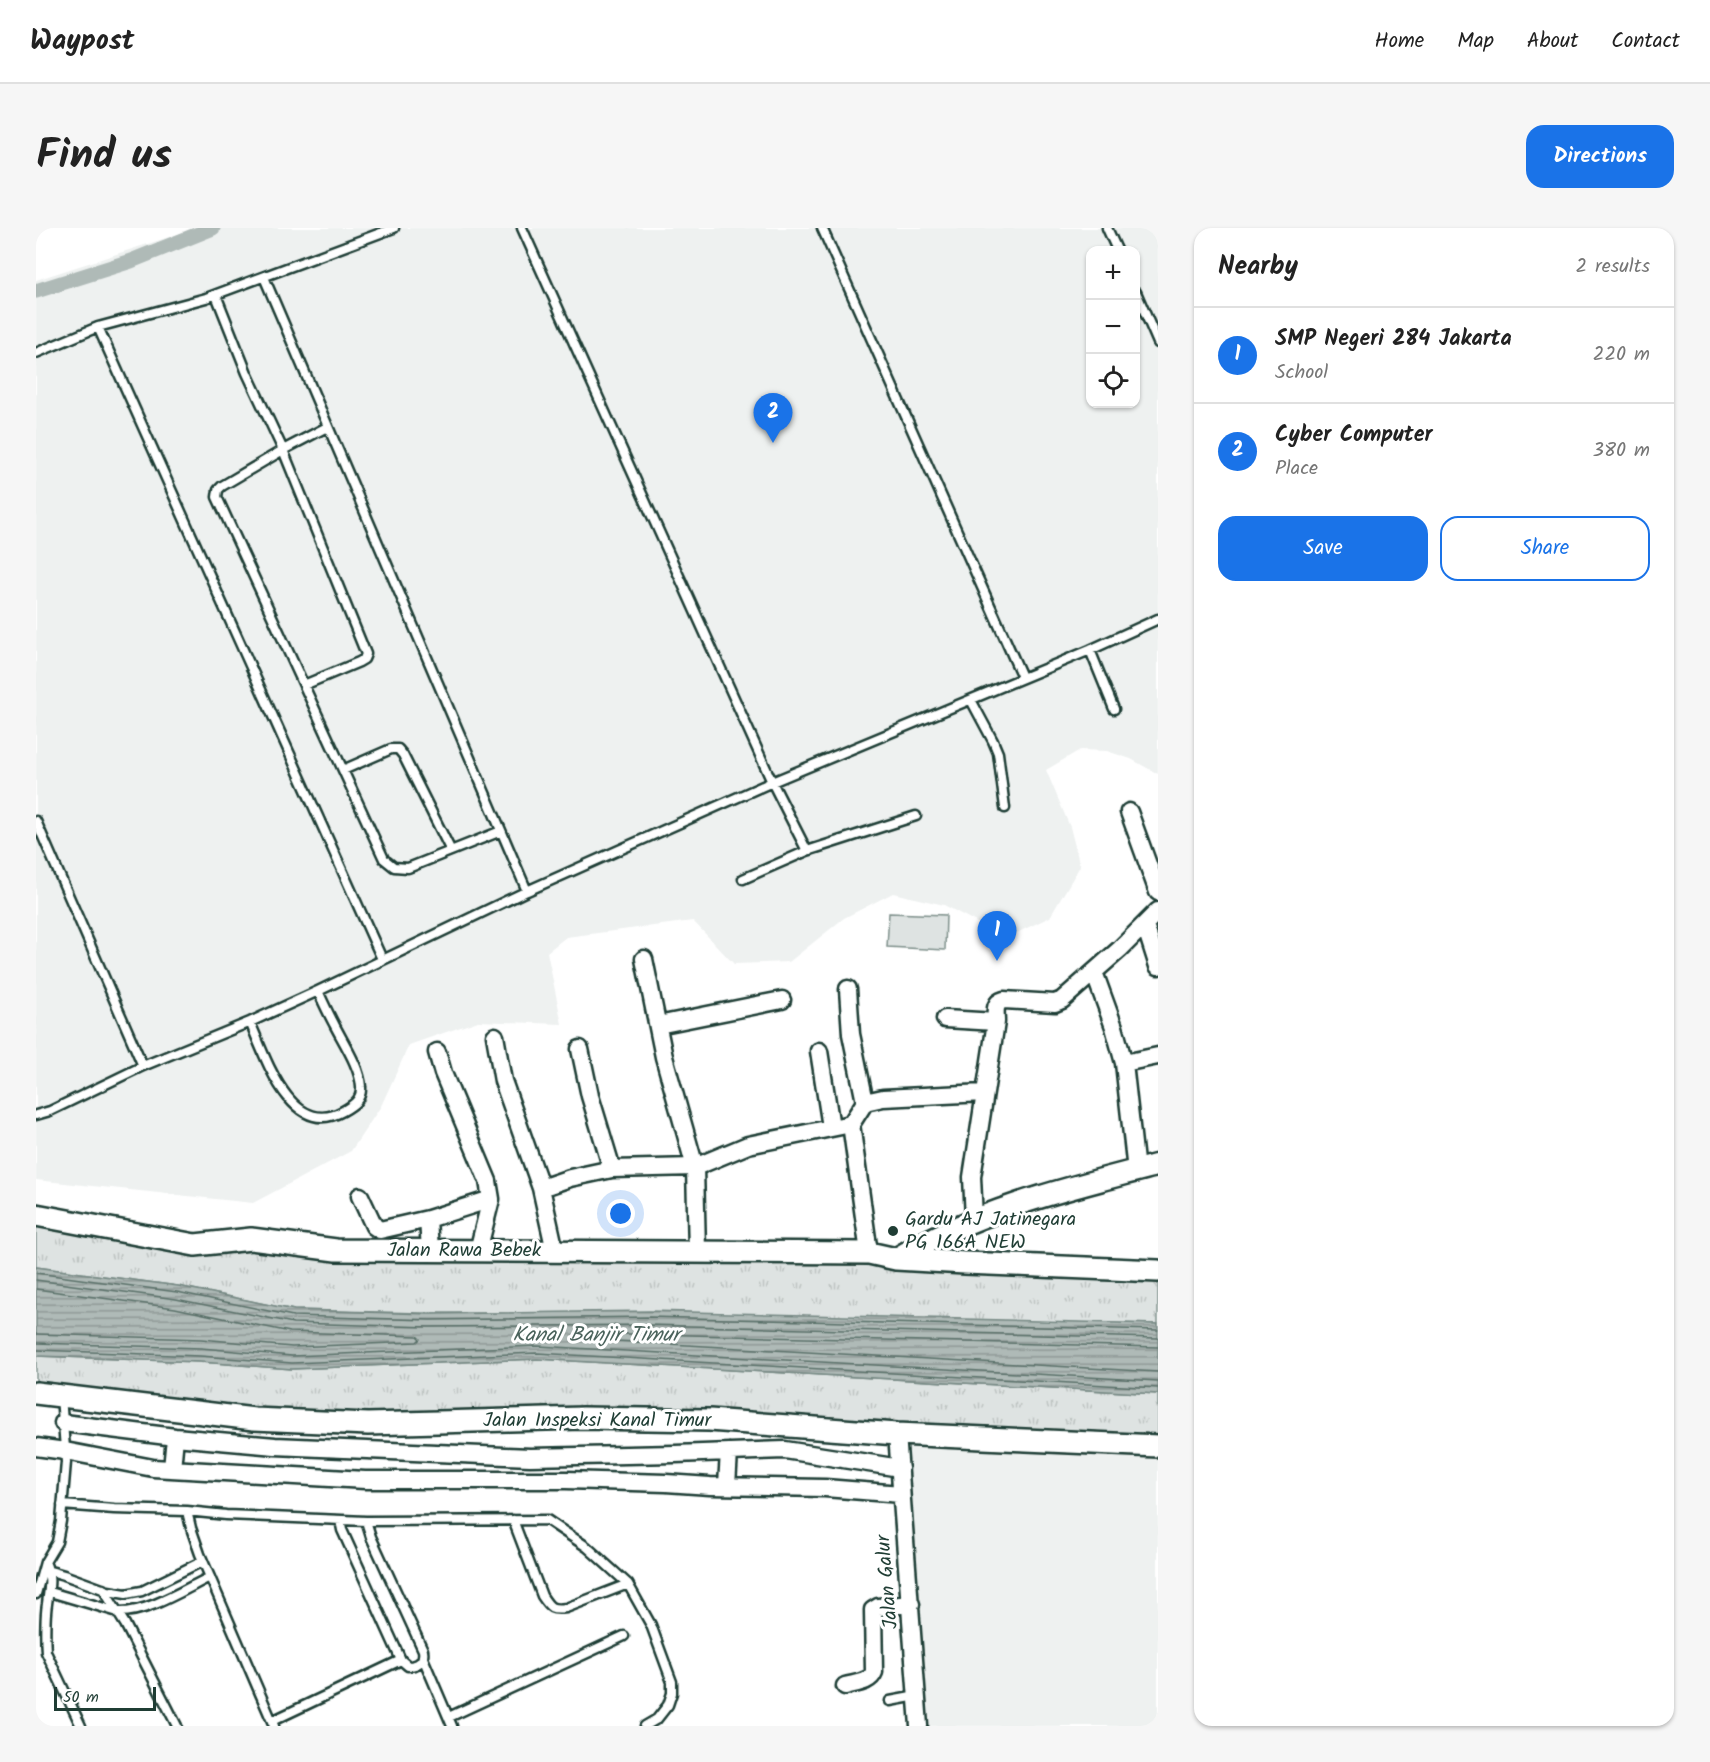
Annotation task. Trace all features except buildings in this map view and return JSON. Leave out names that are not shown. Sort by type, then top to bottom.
[{"type":"street","points":[[1129,812],[1158,892]]},
{"type":"street","points":[[974,1220],[972,1177],[996,1022],[996,1005],[1005,1000],[1054,1003],[1062,1000],[1120,949],[1158,911]]},
{"type":"street","points":[[1145,924],[1158,966]]},
{"type":"street","points":[[644,959],[664,1057],[694,1167],[697,1252]]},
{"type":"street","points":[[1094,972],[1124,1063],[1136,1170]]},
{"type":"street","points":[[848,989],[851,1034],[865,1102],[851,1124],[869,1253]]},
{"type":"street","points":[[658,1025],[782,1000]]},
{"type":"street","points":[[945,1019],[996,1022]]},
{"type":"street","points":[[495,1036],[503,1081],[541,1188],[555,1251]]},
{"type":"street","points":[[580,1049],[590,1096],[612,1169]]},
{"type":"street","points":[[819,1051],[831,1127]]},
{"type":"street","points":[[437,1052],[443,1073],[488,1181],[491,1199],[478,1251]]},
{"type":"street","points":[[1124,1063],[1158,1056]]},
{"type":"street","points":[[865,1102],[883,1098],[984,1093]]},
{"type":"street","points":[[541,1188],[570,1178],[612,1169],[694,1167],[748,1145],[851,1124]]},
{"type":"street","points":[[896,1259],[974,1220],[1037,1197],[1158,1165]]},
{"type":"street","points":[[360,1196],[374,1226],[380,1230],[428,1219],[491,1199]]},
{"type":"street","name":"Jalan Rawa Bebek","points":[[36,1215],[195,1245],[250,1239],[336,1250],[869,1253],[896,1259],[1158,1271]]},
{"type":"street","points":[[428,1219],[430,1250]]},
{"type":"street","name":"Jalan Inspeksi Kanal Timur","points":[[36,1393],[254,1419],[368,1424],[583,1418],[709,1420],[897,1434],[1158,1446]]},
{"type":"street","points":[[63,1423],[175,1437],[275,1446],[530,1457],[675,1455],[784,1450],[900,1468]]},
{"type":"street","name":"Jalan Galur","points":[[897,1434],[918,1726]]},
{"type":"street","points":[[172,1469],[175,1437]]},
{"type":"street","points":[[36,1447],[65,1450],[153,1468],[365,1480],[566,1480],[825,1488],[902,1494]]},
{"type":"street","points":[[727,1485],[729,1452]]},
{"type":"street","points":[[845,1686],[873,1676],[872,1613],[874,1608],[911,1604]]},
{"type":"lane","points":[[36,353],[98,327],[216,295],[394,228]]},
{"type":"lane","points":[[522,228],[772,782],[807,851]]},
{"type":"lane","points":[[822,228],[1022,677]]},
{"type":"lane","points":[[1107,228],[1115,246]]},
{"type":"lane","points":[[264,278],[527,891]]},
{"type":"lane","points":[[216,295],[247,373],[283,450],[366,654],[364,659],[304,685]]},
{"type":"lane","points":[[1139,300],[1158,343]]},
{"type":"lane","points":[[98,327],[382,959]]},
{"type":"lane","points":[[327,427],[222,486],[218,490],[217,497],[384,859],[394,867],[408,868],[501,831]]},
{"type":"lane","points":[[36,1115],[50,1111],[143,1066],[250,1022],[527,891],[772,782],[1158,620]]},
{"type":"lane","points":[[1090,650],[1114,709]]},
{"type":"lane","points":[[971,700],[998,753],[1005,808]]},
{"type":"lane","points":[[343,770],[398,749],[451,851]]},
{"type":"lane","points":[[743,879],[807,851],[916,816]]},
{"type":"lane","points":[[36,821],[143,1066]]},
{"type":"lane","points":[[250,1022],[275,1079],[290,1100],[300,1110],[317,1118],[336,1115],[351,1107],[359,1098],[361,1085],[348,1051],[318,991]]},
{"type":"lane","points":[[36,1594],[45,1562],[57,1542],[62,1505],[65,1450],[61,1396]]},
{"type":"lane","points":[[62,1505],[366,1521],[547,1520],[587,1547],[628,1584],[651,1625],[672,1682],[672,1693],[668,1705],[657,1719],[645,1726]]},
{"type":"lane","points":[[187,1511],[203,1561],[273,1723],[401,1660]]},
{"type":"lane","points":[[340,1520],[342,1530],[401,1660],[411,1666],[419,1664],[423,1658]]},
{"type":"lane","points":[[513,1520],[542,1596],[550,1607],[566,1608],[628,1584]]},
{"type":"lane","points":[[366,1521],[423,1650],[423,1658],[451,1722],[624,1636]]},
{"type":"lane","points":[[50,1572],[126,1594],[142,1590],[203,1561]]},
{"type":"lane","points":[[45,1562],[50,1572],[46,1652],[81,1726]]},
{"type":"lane","points":[[50,1592],[118,1612],[141,1610],[210,1577]]},
{"type":"lane","points":[[103,1588],[118,1612],[177,1726]]},
{"type":"lane","points":[[890,1701],[917,1696]]},
{"type":"shaded area","points":[[197,228],[1158,228],[1158,774],[1131,759],[1107,751],[1080,750],[1046,770],[1070,827],[1080,866],[1050,917],[1006,938],[944,905],[893,893],[844,918],[789,962],[734,964],[693,921],[566,937],[547,952],[562,1024],[478,1021],[409,1045],[381,1106],[351,1151],[253,1203],[36,1180],[36,280]]},
{"type":"shaded area","points":[[907,1439],[1158,1449],[1158,1726],[928,1726],[923,1692]]},
{"type":"green space","points":[[889,913],[946,915],[945,950],[887,947]]},
{"type":"green space","points":[[36,1218],[195,1245],[1158,1271],[1158,1324],[294,1310],[178,1286],[36,1267]]},
{"type":"green space","points":[[36,1356],[200,1362],[292,1369],[537,1359],[1158,1394],[1158,1445],[868,1432],[368,1424],[36,1393]]},
{"type":"water","name":"Kanal Banjir Timur","points":[[36,1267],[178,1286],[294,1310],[430,1314],[649,1311],[1158,1324],[1158,1394],[537,1359],[292,1369],[200,1362],[36,1356]]},
{"type":"waterway","points":[[36,291],[131,261],[213,228]]},
{"type":"place","name":"Cyber Computer","points":[[773,443]]},
{"type":"place","name":"SMP Negeri 284 Jakarta","points":[[997,961]]},
{"type":"place","name":"Gardu AJ Jatinegara PG 166A NEW","points":[[893,1231]]}]
